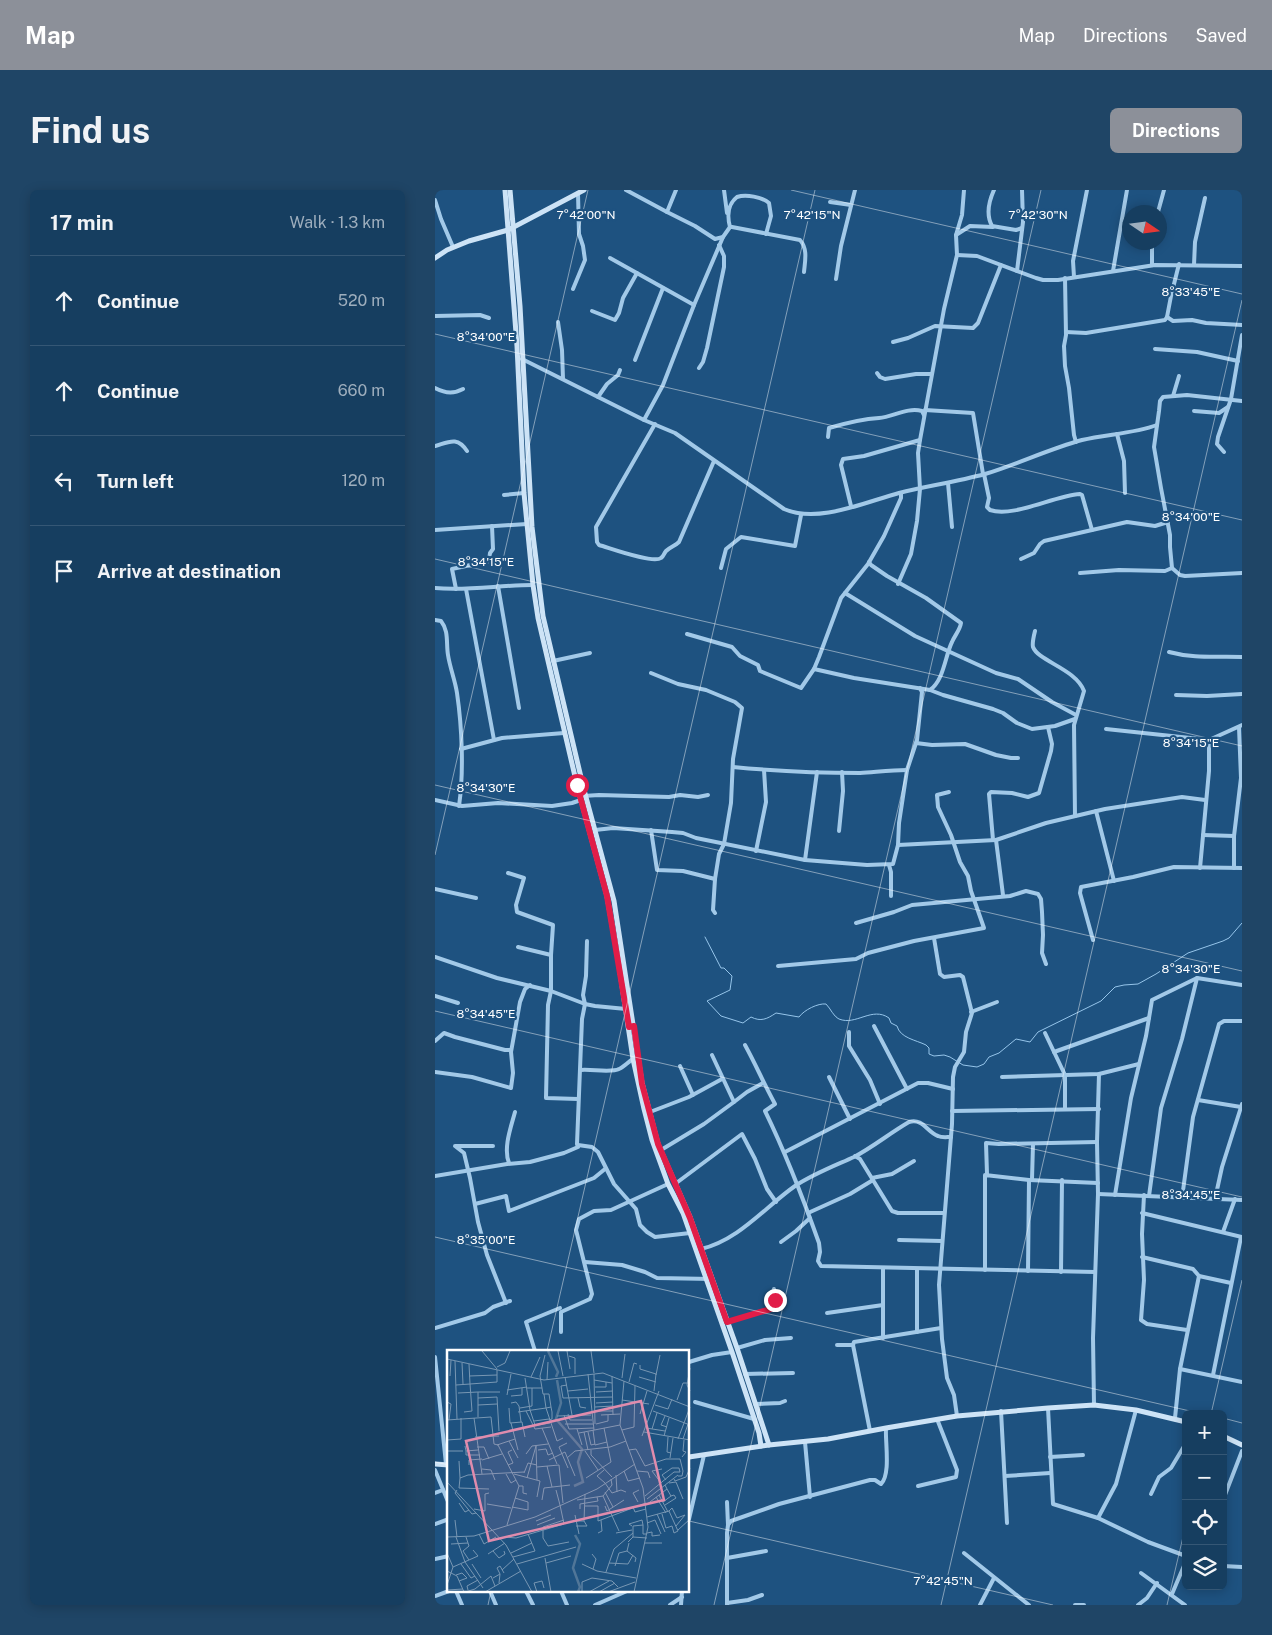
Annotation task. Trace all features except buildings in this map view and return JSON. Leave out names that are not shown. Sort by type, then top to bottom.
[{"type":"street","points":[[505,190],[511,229],[523,359],[524,493],[533,585],[564,732],[607,896],[626,1009],[631,1027],[633,1059],[652,1140],[668,1184],[683,1213],[727,1322],[759,1433],[761,1446]]},
{"type":"street","points":[[511,190],[511,229],[524,430],[538,585],[547,649],[553,661],[582,798],[595,830],[614,901],[631,1027],[642,1084],[661,1150],[690,1218],[709,1279],[745,1374],[769,1445]]},
{"type":"street","points":[[435,258],[469,241],[511,229],[584,190]]},
{"type":"street","points":[[626,190],[715,238],[724,256],[707,348],[699,368]]},
{"type":"street","points":[[667,212],[677,190]]},
{"type":"street","points":[[644,420],[663,385],[719,246],[730,227],[724,190]]},
{"type":"street","points":[[836,279],[841,246],[855,190]]},
{"type":"street","points":[[899,584],[911,554],[917,521],[920,489],[920,440],[931,374],[957,255],[956,235],[962,215],[964,190]]},
{"type":"street","points":[[994,190],[991,197],[989,217],[992,226],[995,227]]},
{"type":"street","points":[[1017,271],[1023,222],[1022,190]]},
{"type":"street","points":[[1073,277],[1073,261],[1087,190]]},
{"type":"street","points":[[1113,271],[1127,190]]},
{"type":"street","points":[[1160,205],[1164,190]]},
{"type":"street","points":[[573,289],[585,260],[579,234],[578,193]]},
{"type":"street","points":[[728,216],[731,204],[739,196],[766,200],[771,212],[766,234]]},
{"type":"street","points":[[1193,265],[1195,242],[1205,198]]},
{"type":"street","points":[[435,200],[453,248]]},
{"type":"street","points":[[830,202],[851,205]]},
{"type":"street","points":[[959,224],[1017,230],[1022,228]]},
{"type":"street","points":[[956,235],[970,226]]},
{"type":"street","points":[[730,227],[802,241],[806,252],[805,272]]},
{"type":"street","points":[[715,238],[723,237]]},
{"type":"street","points":[[1151,265],[1152,250]]},
{"type":"street","points":[[957,255],[977,256],[1043,280],[1058,280],[1151,265],[1242,266]]},
{"type":"street","points":[[610,258],[694,305]]},
{"type":"street","points":[[1066,332],[1086,333],[1144,322],[1162,321],[1167,317],[1179,264]]},
{"type":"street","points":[[893,342],[908,338],[935,326],[973,328],[978,323],[1001,265]]},
{"type":"street","points":[[593,311],[613,320],[616,318],[623,298],[637,273]]},
{"type":"street","points":[[1065,278],[1065,366],[1074,435],[1077,442]]},
{"type":"street","points":[[635,360],[663,288]]},
{"type":"street","points":[[435,316],[480,315],[489,318]]},
{"type":"street","points":[[1167,317],[1173,321],[1192,320],[1206,323],[1242,325]]},
{"type":"street","points":[[558,322],[563,350],[563,379]]},
{"type":"street","points":[[1224,452],[1217,444],[1231,399],[1242,335]]},
{"type":"street","points":[[1155,349],[1189,351],[1238,361]]},
{"type":"street","points":[[523,359],[644,420],[675,433],[784,509],[801,514],[818,515],[901,493],[948,483],[984,474],[1077,442],[1157,425]]},
{"type":"street","points":[[598,397],[607,384],[618,375],[620,370]]},
{"type":"street","points":[[877,373],[885,379],[916,374],[931,374]]},
{"type":"street","points":[[1173,396],[1179,376]]},
{"type":"street","points":[[435,388],[454,392],[463,389]]},
{"type":"street","points":[[1242,401],[1187,395],[1162,398],[1155,447],[1169,529],[1172,568],[1180,575],[1185,576],[1242,574]]},
{"type":"street","points":[[1195,411],[1219,414],[1227,407]]},
{"type":"street","points":[[828,437],[829,428],[868,418],[879,418],[898,412],[917,410],[925,413],[973,413],[989,498],[987,507],[989,510],[1012,511],[1051,499],[1080,494],[1092,530]]},
{"type":"street","points":[[655,424],[596,527],[599,545],[647,558],[661,558],[667,549],[679,542],[714,461]]},
{"type":"street","points":[[1117,434],[1123,462],[1125,493]]},
{"type":"street","points":[[851,506],[841,465],[843,459],[864,456],[920,440]]},
{"type":"street","points":[[435,446],[445,441],[458,442],[467,451]]},
{"type":"street","points":[[948,483],[952,527]]},
{"type":"street","points":[[504,495],[524,493]]},
{"type":"street","points":[[687,634],[732,647],[740,656],[758,665],[760,671],[801,688],[814,668],[838,603],[869,563],[891,522],[901,498],[901,493]]},
{"type":"street","points":[[721,568],[726,549],[741,537],[795,546],[801,514]]},
{"type":"street","points":[[1021,559],[1035,553],[1042,542],[1127,522],[1142,525],[1163,525],[1168,522]]},
{"type":"street","points":[[435,530],[527,524]]},
{"type":"street","points":[[1163,525],[1169,529]]},
{"type":"street","points":[[456,589],[452,568],[489,561],[490,553],[493,549],[492,526]]},
{"type":"street","points":[[869,563],[899,584],[926,598],[960,622],[961,626],[935,685],[924,690]]},
{"type":"street","points":[[1080,573],[1119,570],[1165,571],[1172,568]]},
{"type":"street","points":[[435,588],[466,589],[533,585]]},
{"type":"street","points":[[498,586],[519,708]]},
{"type":"street","points":[[466,589],[494,740]]},
{"type":"street","points":[[845,593],[915,636],[996,673],[1018,679],[1076,717]]},
{"type":"street","points":[[435,620],[441,621],[445,629],[447,654],[457,694],[461,748],[459,806]]},
{"type":"street","points":[[1035,631],[1034,649],[1071,673],[1084,692],[1076,717],[1073,771],[1075,816]]},
{"type":"street","points":[[1169,652],[1195,658],[1242,657]]},
{"type":"street","points":[[553,661],[590,653]]},
{"type":"street","points":[[814,668],[854,678],[924,690],[993,709],[1031,728],[1048,728],[1076,717]]},
{"type":"street","points":[[651,673],[677,684],[705,690],[741,706],[742,710],[733,759],[731,803],[724,844],[719,854],[715,879],[713,910],[715,913]]},
{"type":"street","points":[[595,830],[613,828],[680,832],[696,838],[805,860],[889,865],[895,862],[907,770],[916,743],[924,690]]},
{"type":"street","points":[[1176,695],[1242,694]]},
{"type":"street","points":[[1106,729],[1209,740],[1241,726],[1241,778],[1234,836],[1234,868]]},
{"type":"street","points":[[1003,895],[989,794],[991,792],[1011,793],[1028,797],[1039,793],[1051,752],[1048,728]]},
{"type":"street","points":[[461,748],[494,740],[564,732]]},
{"type":"street","points":[[1200,868],[1209,771],[1209,740]]},
{"type":"street","points":[[916,743],[932,745],[965,744],[996,755],[1017,758]]},
{"type":"street","points":[[733,767],[817,772],[907,770]]},
{"type":"street","points":[[756,851],[765,802],[764,770]]},
{"type":"street","points":[[805,860],[817,772]]},
{"type":"street","points":[[839,831],[843,791],[842,772]]},
{"type":"street","points":[[778,966],[856,959],[887,948],[984,928],[968,876],[960,862],[938,807],[937,795],[949,792]]},
{"type":"street","points":[[435,800],[459,806],[498,803],[552,806],[571,804],[582,798],[599,795],[669,797],[680,795],[694,798],[708,796]]},
{"type":"street","points":[[898,845],[954,844],[995,840],[1030,828],[1096,811],[1182,797],[1205,800]]},
{"type":"street","points":[[1096,811],[1114,881]]},
{"type":"street","points":[[651,830],[657,870],[683,871],[715,879]]},
{"type":"street","points":[[1203,835],[1234,836]]},
{"type":"street","points":[[889,865],[891,872],[891,896]]},
{"type":"street","points":[[1093,940],[1080,888],[1082,886],[1114,881],[1169,868],[1242,868]]},
{"type":"street","points":[[508,873],[523,878],[516,905],[517,912],[553,925],[551,991],[547,1004],[546,1098],[578,1099]]},
{"type":"street","points":[[435,889],[477,898]]},
{"type":"street","points":[[856,924],[912,905],[1003,895],[1010,896],[1026,891],[1033,892],[1039,895],[1043,924],[1042,953],[1046,964]]},
{"type":"street","points":[[934,938],[941,976],[960,975],[963,977],[971,1012],[964,1052],[954,1073],[951,1137],[940,1269],[941,1328],[947,1378],[954,1395],[957,1416]]},
{"type":"street","points":[[579,1146],[578,1099],[581,1070],[582,1019],[585,1004],[583,995],[586,976],[587,941]]},
{"type":"street","points":[[518,947],[551,955]]},
{"type":"street","points":[[435,957],[497,978],[551,991],[585,1004],[626,1009]]},
{"type":"street","points":[[1115,1195],[1131,1098],[1152,1000],[1197,978],[1242,985]]},
{"type":"street","points":[[1187,1330],[1141,1322],[1144,1280],[1142,1213],[1161,1108],[1182,1039],[1197,978]]},
{"type":"street","points":[[435,1072],[472,1077],[511,1088],[513,1073],[511,1050],[520,1002],[525,989],[530,985]]},
{"type":"street","points":[[435,996],[458,1003]]},
{"type":"street","points":[[971,1012],[997,1002]]},
{"type":"street","points":[[1055,1052],[1149,1018]]},
{"type":"street","points":[[1182,1198],[1197,1100],[1219,1024],[1224,1021],[1242,1021]]},
{"type":"street","points":[[874,1026],[907,1089]]},
{"type":"street","points":[[849,1032],[849,1046],[870,1080],[881,1104]]},
{"type":"street","points":[[435,1041],[444,1033],[511,1050]]},
{"type":"street","points":[[1045,1033],[1065,1075],[1065,1109]]},
{"type":"street","points":[[745,1045],[760,1072],[760,1079],[775,1104],[765,1111],[798,1184],[820,1248],[818,1261],[821,1266],[1095,1272]]},
{"type":"street","points":[[711,1055],[733,1102]]},
{"type":"street","points":[[581,1070],[620,1069],[633,1059]]},
{"type":"street","points":[[1002,1078],[1099,1074],[1139,1064]]},
{"type":"street","points":[[680,1066],[693,1094]]},
{"type":"street","points":[[1094,1405],[1093,1338],[1099,1183],[1097,1142],[1099,1074]]},
{"type":"street","points":[[829,1077],[850,1119]]},
{"type":"street","points":[[650,1112],[693,1094],[722,1079]]},
{"type":"street","points":[[661,1150],[704,1124],[747,1092],[763,1083]]},
{"type":"street","points":[[785,1152],[907,1089],[923,1083],[953,1089]]},
{"type":"street","points":[[1197,1100],[1241,1106],[1215,1199]]},
{"type":"street","points":[[952,1111],[1099,1109]]},
{"type":"street","points":[[509,1163],[507,1156],[509,1137],[515,1112]]},
{"type":"street","points":[[701,1249],[728,1239],[798,1184],[855,1156],[914,1121],[924,1125],[940,1137],[951,1137]]},
{"type":"street","points":[[675,1184],[742,1134],[767,1189],[776,1202]]},
{"type":"street","points":[[985,1270],[984,1178],[987,1174],[986,1143],[1097,1142]]},
{"type":"street","points":[[1029,1271],[1030,1180],[1033,1144]]},
{"type":"street","points":[[435,1328],[485,1313],[493,1307],[508,1302],[487,1255],[478,1222],[464,1153],[455,1146],[493,1146]]},
{"type":"street","points":[[435,1176],[509,1163],[530,1162],[579,1146],[594,1149],[601,1157],[605,1169],[614,1184],[637,1212],[641,1225],[651,1236],[690,1234]]},
{"type":"street","points":[[860,1160],[863,1151]]},
{"type":"street","points":[[855,1156],[860,1160],[894,1211],[898,1213],[944,1213]]},
{"type":"street","points":[[781,1242],[796,1231],[809,1216],[873,1179],[892,1174],[914,1161]]},
{"type":"street","points":[[475,1204],[506,1196],[509,1211],[594,1178],[605,1169]]},
{"type":"street","points":[[987,1174],[1030,1180],[1099,1183]]},
{"type":"street","points":[[1061,1272],[1062,1180]]},
{"type":"street","points":[[561,1332],[560,1313],[562,1310],[590,1299],[592,1296],[591,1284],[575,1228],[577,1221],[594,1211],[611,1210],[668,1184]]},
{"type":"street","points":[[1098,1194],[1242,1200]]},
{"type":"street","points":[[1223,1232],[1235,1199]]},
{"type":"street","points":[[1142,1213],[1241,1237],[1213,1375]]},
{"type":"street","points":[[899,1240],[942,1241]]},
{"type":"street","points":[[1142,1257],[1193,1269],[1199,1276],[1231,1282]]},
{"type":"street","points":[[585,1262],[622,1265],[657,1278],[709,1279]]},
{"type":"street","points":[[883,1268],[883,1338]]},
{"type":"street","points":[[917,1269],[917,1332]]},
{"type":"street","points":[[1175,1418],[1180,1370],[1199,1276]]},
{"type":"street","points":[[727,1322],[775,1308],[774,1289]]},
{"type":"street","points":[[827,1313],[883,1305]]},
{"type":"street","points":[[535,1350],[526,1322],[560,1308]]},
{"type":"street","points":[[837,1346],[853,1345],[854,1342],[941,1328]]},
{"type":"street","points":[[690,1362],[765,1340],[791,1338]]},
{"type":"street","points":[[853,1345],[870,1431]]},
{"type":"street","points":[[435,1358],[447,1464],[435,1464]]},
{"type":"street","points":[[1180,1370],[1242,1382]]},
{"type":"street","points":[[745,1374],[793,1373]]},
{"type":"street","points":[[755,1404],[785,1401]]},
{"type":"street","points":[[695,1402],[754,1419]]},
{"type":"street","points":[[690,1457],[769,1445],[828,1440],[937,1419],[1001,1411],[1094,1405],[1136,1410],[1182,1421]]},
{"type":"street","points":[[1048,1408],[1053,1504],[1098,1518],[1148,1542],[1182,1555]]},
{"type":"street","points":[[1098,1518],[1116,1484],[1136,1410]]},
{"type":"street","points":[[1001,1411],[1007,1523]]},
{"type":"street","points":[[919,1486],[956,1477],[957,1475],[957,1470],[937,1419]]},
{"type":"street","points":[[728,1525],[735,1519],[779,1504],[870,1480],[875,1480],[881,1484],[886,1460],[886,1428]]},
{"type":"street","points":[[1227,1438],[1242,1445]]},
{"type":"street","points":[[805,1442],[810,1497]]},
{"type":"street","points":[[1151,1494],[1159,1477],[1171,1468],[1182,1450]]},
{"type":"street","points":[[1227,1490],[1242,1451]]},
{"type":"street","points":[[690,1514],[704,1455]]},
{"type":"street","points":[[1050,1457],[1083,1455]]},
{"type":"street","points":[[435,1470],[447,1499]]},
{"type":"street","points":[[1005,1476],[1051,1473]]},
{"type":"street","points":[[435,1492],[443,1490]]},
{"type":"street","points":[[727,1502],[727,1604],[762,1595]]},
{"type":"street","points":[[435,1524],[447,1520]]},
{"type":"street","points":[[727,1558],[767,1551]]},
{"type":"street","points":[[963,1553],[1023,1603],[1029,1605]]},
{"type":"street","points":[[1227,1566],[1242,1567]]},
{"type":"street","points":[[1171,1594],[1182,1570]]},
{"type":"street","points":[[1141,1573],[1185,1605]]},
{"type":"street","points":[[980,1605],[994,1578]]},
{"type":"street","points":[[1138,1605],[1147,1598],[1157,1583]]},
{"type":"street","points":[[435,1596],[447,1592]]},
{"type":"street","points":[[456,1592],[461,1605]]},
{"type":"street","points":[[490,1592],[496,1605]]},
{"type":"street","points":[[526,1592],[533,1605]]},
{"type":"street","points":[[561,1592],[567,1605]]},
{"type":"street","points":[[595,1605],[625,1592]]},
{"type":"street","points":[[681,1605],[682,1592]]},
{"type":"street","points":[[670,1605],[682,1597]]},
{"type":"street","points":[[1075,1605],[1084,1605]]},
{"type":"waterway","points":[[705,937],[721,968],[724,968],[732,976],[730,990],[707,1001],[721,1016],[743,1023],[751,1017],[764,1019],[776,1013],[799,1017],[815,1006],[823,1004],[826,1004],[839,1019],[852,1020],[876,1014],[883,1015],[889,1018],[891,1023],[897,1026],[905,1036],[926,1045],[929,1048],[929,1054],[934,1056],[944,1055],[963,1065],[977,1067],[984,1064],[989,1057],[999,1053],[1016,1039],[1030,1042],[1038,1032],[1101,1001],[1115,987],[1138,984],[1188,953],[1229,938],[1242,923]]},
{"type":"route","points":[[577,785],[607,896],[629,1027],[634,1026],[642,1084],[658,1144],[690,1218],[727,1322],[774,1308],[775,1300]]}]
